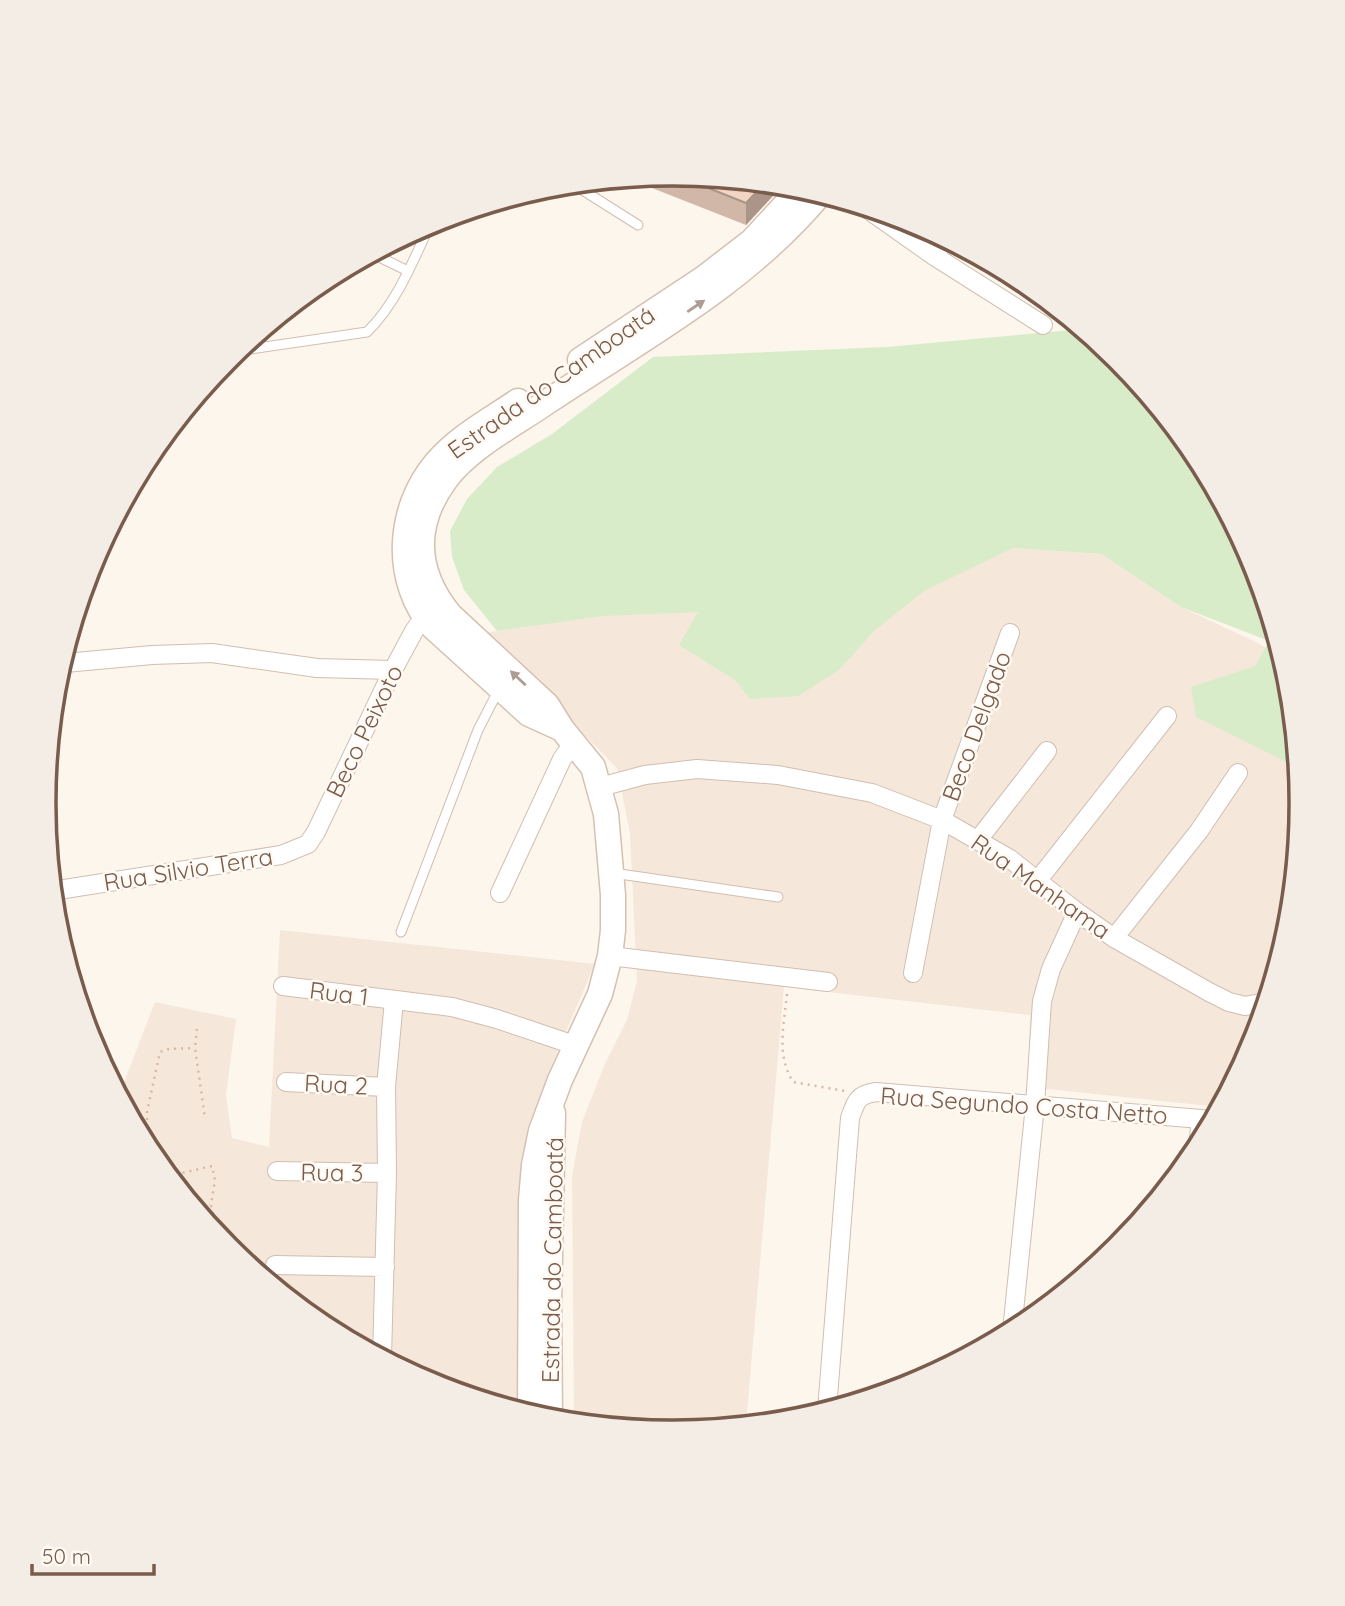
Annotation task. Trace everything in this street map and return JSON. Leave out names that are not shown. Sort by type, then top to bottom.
[{"type":"main road","name":"Estrada do Camboatá","points":[[568,735],[528,714],[425,616],[422,540],[428,513],[445,480],[462,461],[743,248],[792,198]]},
{"type":"main road","name":"Estrada do Camboatá","points":[[604,354],[652,335],[740,274],[783,235],[812,203]]},
{"type":"main road","name":"Estrada do Camboatá","points":[[425,616],[470,634],[547,705],[589,759],[600,787],[608,827],[613,930],[610,956],[600,994],[553,1100],[549,1302],[532,1403]]},
{"type":"main road","name":"Estrada do Camboatá","points":[[540,1370],[547,1407]]},
{"type":"street","points":[[894,228],[1043,325]]},
{"type":"street","points":[[934,256],[940,248]]},
{"type":"street","name":"Beco Peixoto","points":[[316,832],[393,670],[425,616]]},
{"type":"street","name":"Beco Delgado","points":[[913,973],[942,820],[1010,633]]},
{"type":"street","points":[[73,662],[212,653],[317,667],[393,670]]},
{"type":"street","points":[[1038,880],[1167,716]]},
{"type":"street","points":[[500,893],[562,758],[568,735]]},
{"type":"street","points":[[978,840],[1046,751]]},
{"type":"street","name":"Rua Manhama","points":[[600,787],[645,775],[697,769],[778,775],[872,793],[942,820],[978,840],[1010,859],[1114,938],[1229,1002],[1254,1006]]},
{"type":"street","points":[[1114,938],[1199,831],[1238,773]]},
{"type":"street","name":"Rua Silvio Terra","points":[[62,889],[281,855],[308,844],[316,832]]},
{"type":"street","points":[[1013,1317],[1035,1105],[1042,1001],[1051,969],[1077,912]]},
{"type":"street","points":[[610,956],[828,982]]},
{"type":"street","name":"Rua 1","points":[[283,986],[443,1006],[471,1012],[577,1046]]},
{"type":"street","points":[[382,1347],[387,1172],[386,1087],[394,1000]]},
{"type":"street","name":"Rua 2","points":[[286,1082],[386,1087]]},
{"type":"street","name":"Rua Segundo Costa Netto","points":[[828,1399],[850,1118],[856,1101],[864,1094],[876,1092],[1201,1119]]},
{"type":"street","name":"Rua 3","points":[[277,1171],[387,1172]]},
{"type":"street","points":[[275,1265],[385,1267]]},
{"type":"lane","points":[[587,193],[638,225]]},
{"type":"lane","points":[[257,348],[367,332],[377,322],[408,271],[423,240]]},
{"type":"lane","points":[[383,259],[408,271]]},
{"type":"lane","points":[[401,932],[478,730],[499,688]]},
{"type":"lane","points":[[611,873],[778,897]]},
{"type":"path","points":[[788,977],[782,1050],[785,1068],[793,1082],[864,1094]]},
{"type":"path","points":[[197,1029],[195,1048],[205,1118]]},
{"type":"path","points":[[147,1124],[160,1052],[195,1048]]},
{"type":"path","points":[[180,1173],[212,1166],[215,1180],[211,1205],[213,1213]]},
{"type":"path","points":[[207,1206],[211,1205]]},
{"type":"shaded area","points":[[1013,548],[1101,554],[1181,607],[1270,650],[1284,723],[1289,803],[1284,883],[1268,963],[1242,1039],[1209,1106],[1028,1087],[1030,1015],[784,987],[747,1415],[672,1420],[574,1411],[572,1176],[582,1122],[604,1066],[627,1020],[637,981],[630,833],[617,768],[484,633]]},
{"type":"shaded area","points":[[280,930],[595,964],[527,1130],[522,1251],[521,1400],[437,1373],[364,1337],[330,1316],[266,1267],[209,1209],[160,1146],[124,1083],[155,1002],[236,1019],[226,1095],[232,1138],[269,1147]]},
{"type":"green space","points":[[1068,330],[1136,397],[1185,460],[1225,530],[1242,567],[1267,640],[1181,607],[1101,554],[1013,548],[924,591],[874,631],[839,670],[798,696],[750,699],[735,680],[679,645],[698,612],[604,616],[497,631],[464,590],[452,557],[450,531],[467,499],[497,467],[552,434],[653,357],[887,347]]},
{"type":"green space","points":[[1268,643],[1284,723],[1288,763],[1196,717],[1191,687],[1255,666]]},
{"type":"building","points":[[708,188],[756,192],[746,203]]}]
